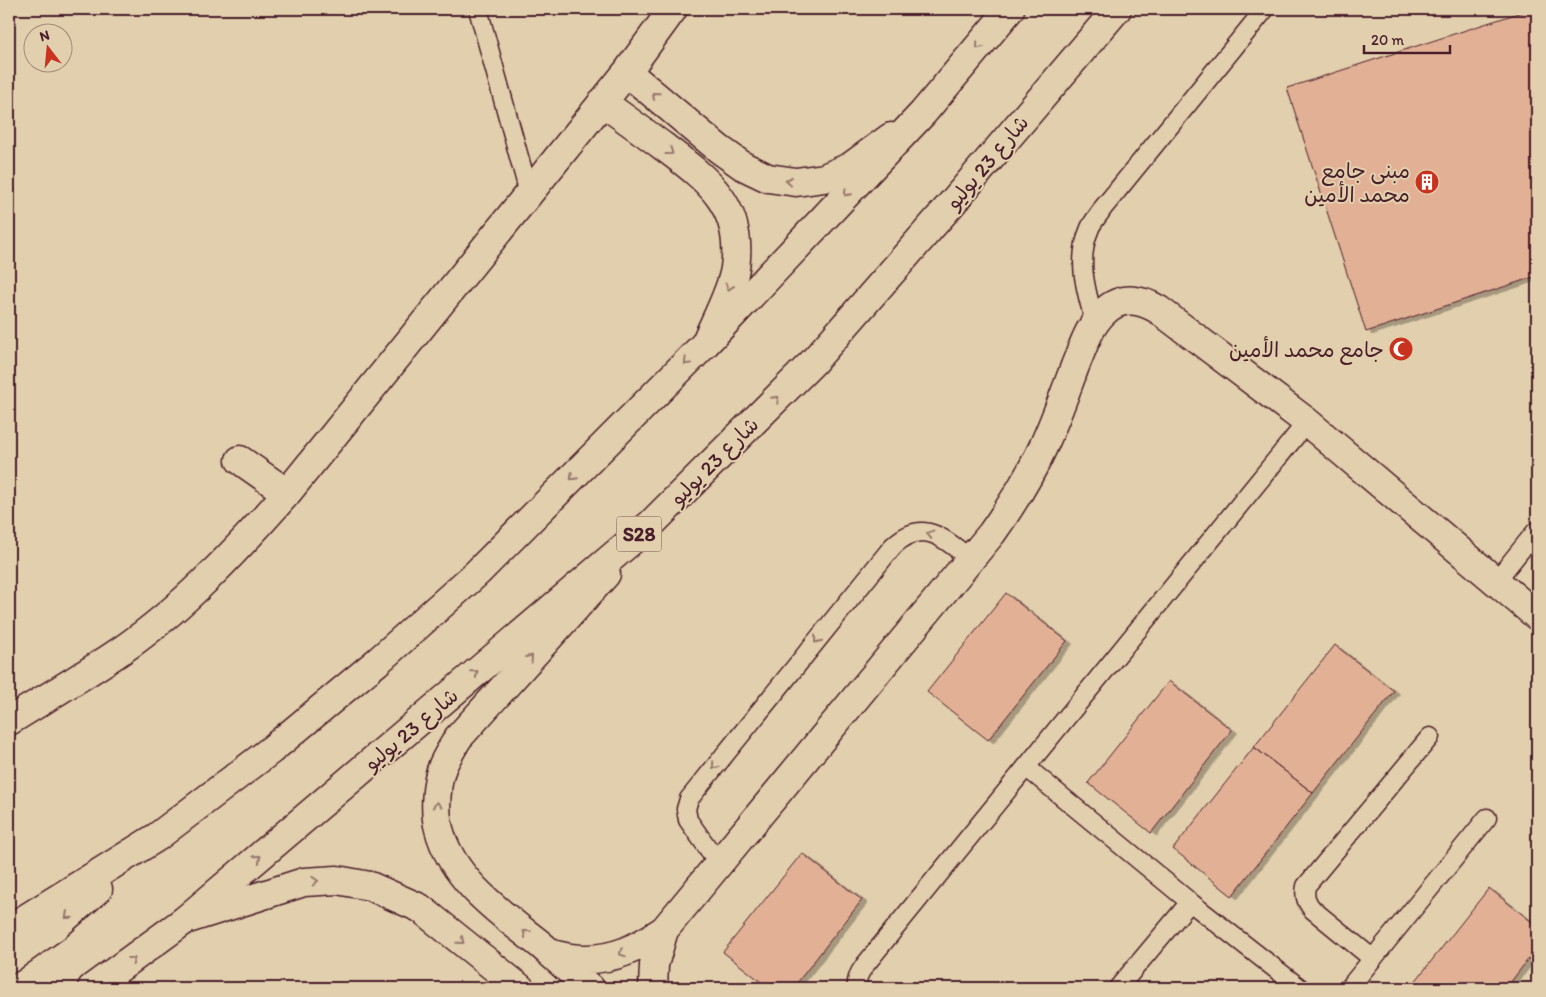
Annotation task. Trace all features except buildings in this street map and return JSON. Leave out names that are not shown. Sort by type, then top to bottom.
[{"type":"street","points":[[9,721],[122,650],[167,615],[210,577],[249,536],[287,493],[627,72],[673,9]]},
{"type":"street","points":[[9,959],[57,925],[157,837],[271,750],[369,668],[477,573],[706,343],[923,114],[1010,9]]},
{"type":"street","name":"شارع 23 يوليو","points":[[92,988],[185,920],[651,524],[813,362],[953,202],[1117,9]]},
{"type":"street","points":[[627,72],[719,149],[743,166],[768,178],[787,181],[796,182],[824,178],[850,167],[923,114]]},
{"type":"street","points":[[602,102],[699,173],[718,193],[730,216],[736,242],[735,269],[706,343]]},
{"type":"street","points":[[551,954],[581,959],[611,956],[639,947],[664,930],[997,526],[1028,477],[1042,448],[1094,323],[1105,310],[1118,302],[1136,300],[1148,303],[1307,422],[1537,616]]},
{"type":"street","points":[[240,460],[287,493]]},
{"type":"street","points":[[590,988],[489,903],[466,878],[449,854],[438,828],[436,796],[442,766],[458,738],[651,524]]},
{"type":"street","points":[[9,929],[157,837]]},
{"type":"street","points":[[185,920],[304,882],[337,880],[370,886],[420,908],[520,988]]},
{"type":"street","points":[[653,988],[654,965],[664,930]]},
{"type":"lane","points":[[478,9],[529,193]]},
{"type":"lane","points":[[1094,323],[1083,272],[1084,249],[1090,227],[1103,208],[1265,9]]},
{"type":"lane","points":[[856,988],[860,972],[1307,422]]},
{"type":"lane","points":[[1495,582],[1537,530]]},
{"type":"lane","points":[[719,864],[688,820],[686,809],[689,799],[893,546],[903,537],[916,531],[930,532],[943,538],[971,559]]},
{"type":"lane","points":[[1373,960],[1313,910],[1307,903],[1304,895],[1306,886],[1430,736]]},
{"type":"lane","points":[[1026,767],[1190,902],[1300,988]]},
{"type":"lane","points":[[1349,988],[1487,818]]},
{"type":"lane","points":[[1118,988],[1190,902]]},
{"type":"place","name":"مبنى جامع محمد الأمين","points":[[1427,182]]},
{"type":"place","name":"جامع محمد الأمين","points":[[1401,349]]}]
